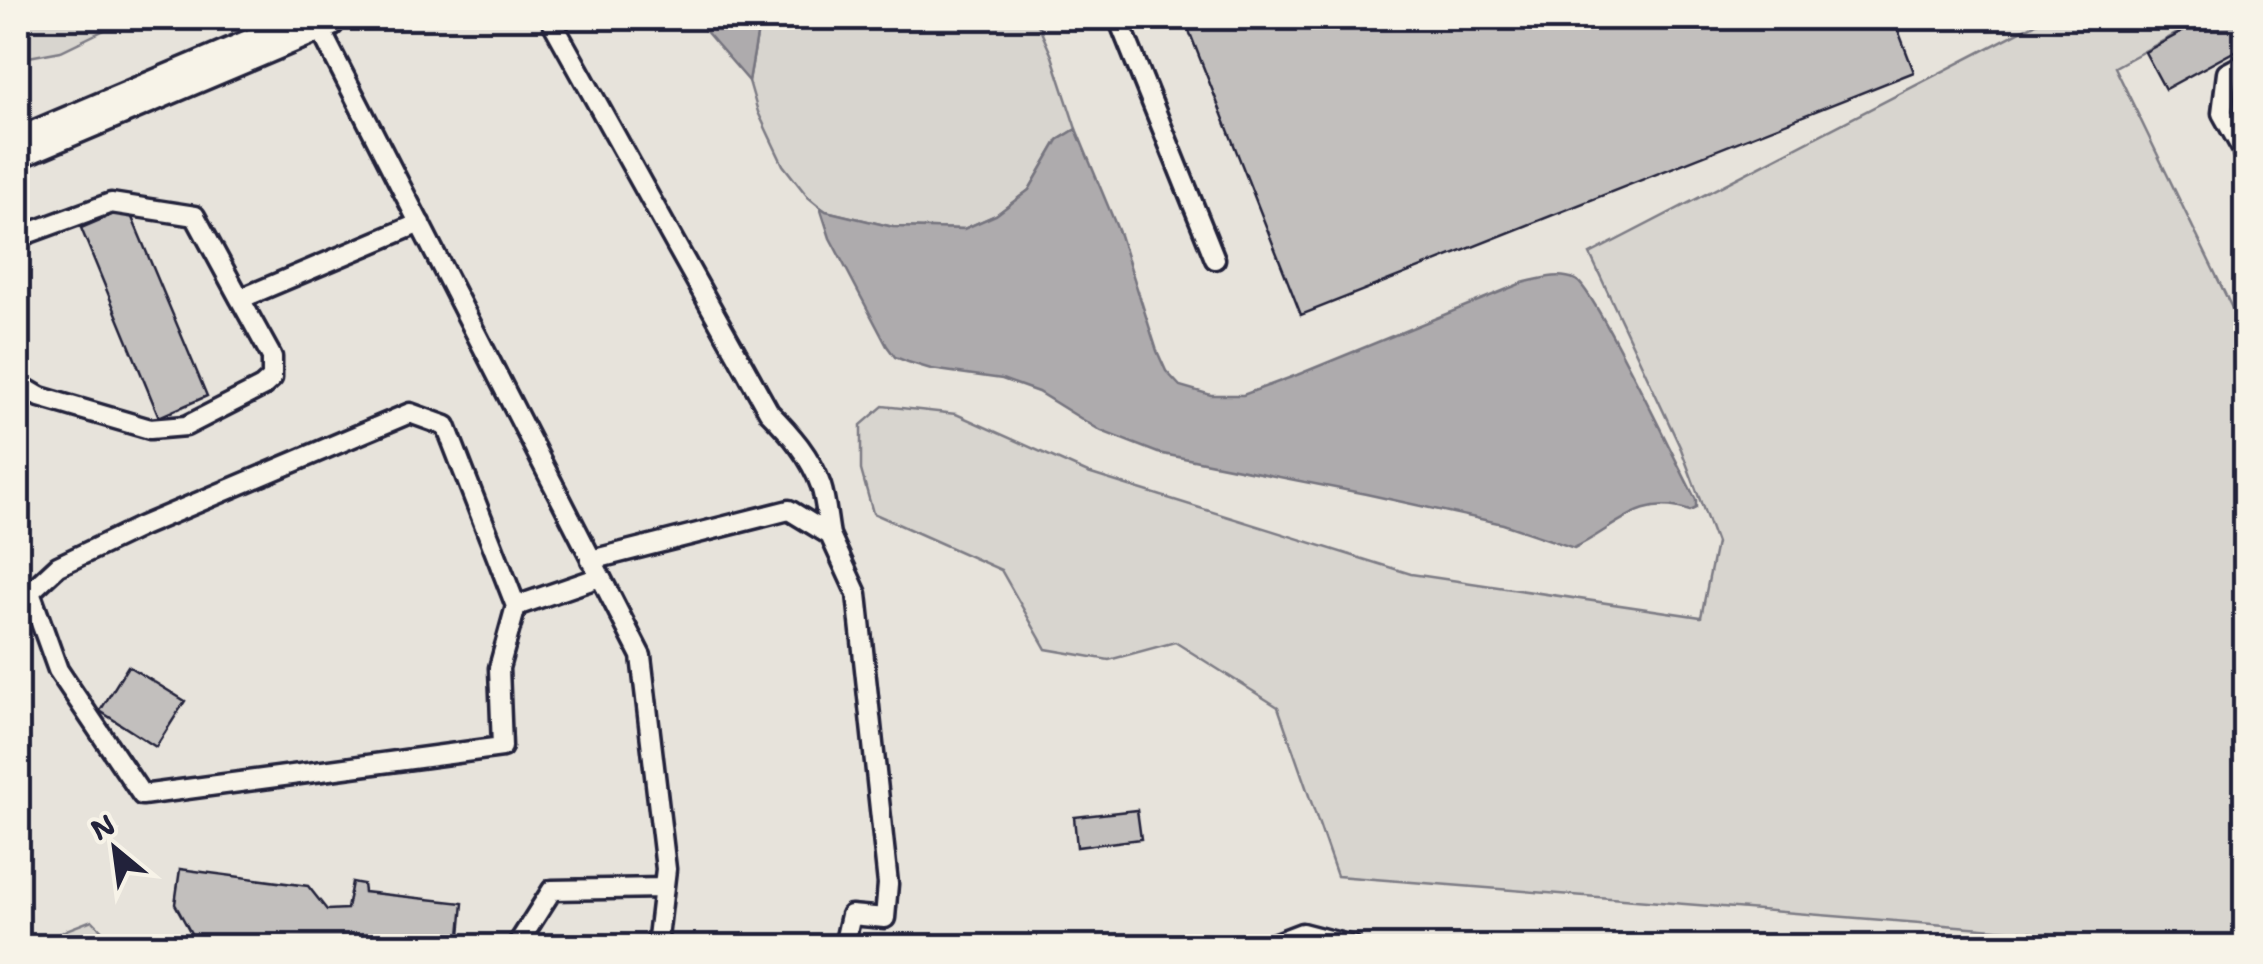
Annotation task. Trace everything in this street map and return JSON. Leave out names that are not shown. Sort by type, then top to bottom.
[{"type":"street","points":[[18,148],[321,19]]},
{"type":"lane","points":[[1118,18],[1215,259]]},
{"type":"lane","points":[[321,19],[420,223],[641,656],[666,869],[657,946]]},
{"type":"lane","points":[[552,22],[769,412],[792,434],[804,453],[821,486],[830,535],[857,594],[888,884],[885,918],[851,916],[844,946]]},
{"type":"lane","points":[[2246,63],[2227,73],[2222,112],[2246,156]]},
{"type":"lane","points":[[18,237],[111,203],[196,216],[272,357],[272,378],[262,387],[186,426],[150,429],[129,424],[40,397],[18,384]]},
{"type":"lane","points":[[240,299],[420,223]]},
{"type":"lane","points":[[516,606],[446,426],[410,413],[142,526],[58,566],[30,592],[58,670],[142,795],[502,747],[499,668],[516,606],[596,568],[789,510],[830,535]]},
{"type":"lane","points":[[518,946],[552,890],[664,888]]},
{"type":"lane","points":[[1268,946],[1302,932],[1352,946]]},
{"type":"shaded area","points":[[18,18],[129,18],[61,51],[18,59]]},
{"type":"shaded area","points":[[129,18],[275,18],[18,127],[18,59],[61,51]]},
{"type":"shaded area","points":[[377,18],[698,18],[749,81],[758,112],[783,165],[820,207],[830,238],[896,357],[931,369],[1002,379],[1038,392],[1101,431],[1158,453],[1503,524],[1574,548],[1629,514],[1658,506],[1690,510],[1696,500],[1584,286],[1522,283],[1243,395],[1211,395],[1179,386],[1166,371],[1157,351],[1120,235],[1035,18],[2046,18],[1590,254],[1681,449],[1716,543],[1702,618],[1411,574],[1088,473],[956,414],[874,513],[1001,570],[1046,649],[1109,660],[1175,642],[1278,707],[1337,876],[2032,932],[2041,946],[117,946],[92,920],[41,946],[18,946],[18,801],[22,767],[18,759],[18,169]]},
{"type":"shaded area","points":[[698,18],[763,18],[749,81],[704,29]]},
{"type":"shaded area","points":[[763,18],[1035,18],[1076,129],[1058,140],[1029,190],[996,215],[964,229],[893,227],[825,211],[808,197],[783,165],[758,112],[749,81]]},
{"type":"shaded area","points":[[2046,18],[2205,18],[2115,67],[2245,335],[2245,946],[2041,946],[2032,932],[1337,876],[1278,707],[1175,642],[1109,660],[1046,649],[1001,570],[873,513],[861,470],[861,425],[883,406],[956,414],[1088,473],[1411,574],[1701,617],[1716,543],[1681,449],[1590,254]]},
{"type":"shaded area","points":[[2205,18],[2245,18],[2245,335],[2115,67]]},
{"type":"shaded area","points":[[1076,129],[1120,235],[1157,351],[1166,371],[1180,386],[1211,395],[1243,395],[1522,283],[1549,277],[1569,278],[1586,290],[1600,313],[1696,500],[1696,508],[1642,510],[1574,548],[1503,524],[1158,453],[1101,431],[1038,392],[1002,379],[931,369],[895,357],[830,238],[820,207],[893,227],[964,229],[996,215],[1029,190],[1058,140]]},
{"type":"shaded area","points":[[92,920],[117,946],[41,946],[66,930]]},
{"type":"building","points":[[1184,18],[1908,18],[1895,22],[1914,72],[1301,315]]},
{"type":"building","points":[[2208,18],[2246,18],[2246,45],[2165,89],[2145,52]]},
{"type":"building","points":[[128,208],[207,396],[159,417],[81,228]]},
{"type":"building","points":[[128,666],[185,701],[156,747],[100,711]]},
{"type":"building","points":[[1137,810],[1141,839],[1077,847],[1074,817]]},
{"type":"building","points":[[180,869],[308,886],[327,910],[347,909],[352,882],[363,884],[364,892],[463,903],[459,946],[198,946],[175,904]]}]
